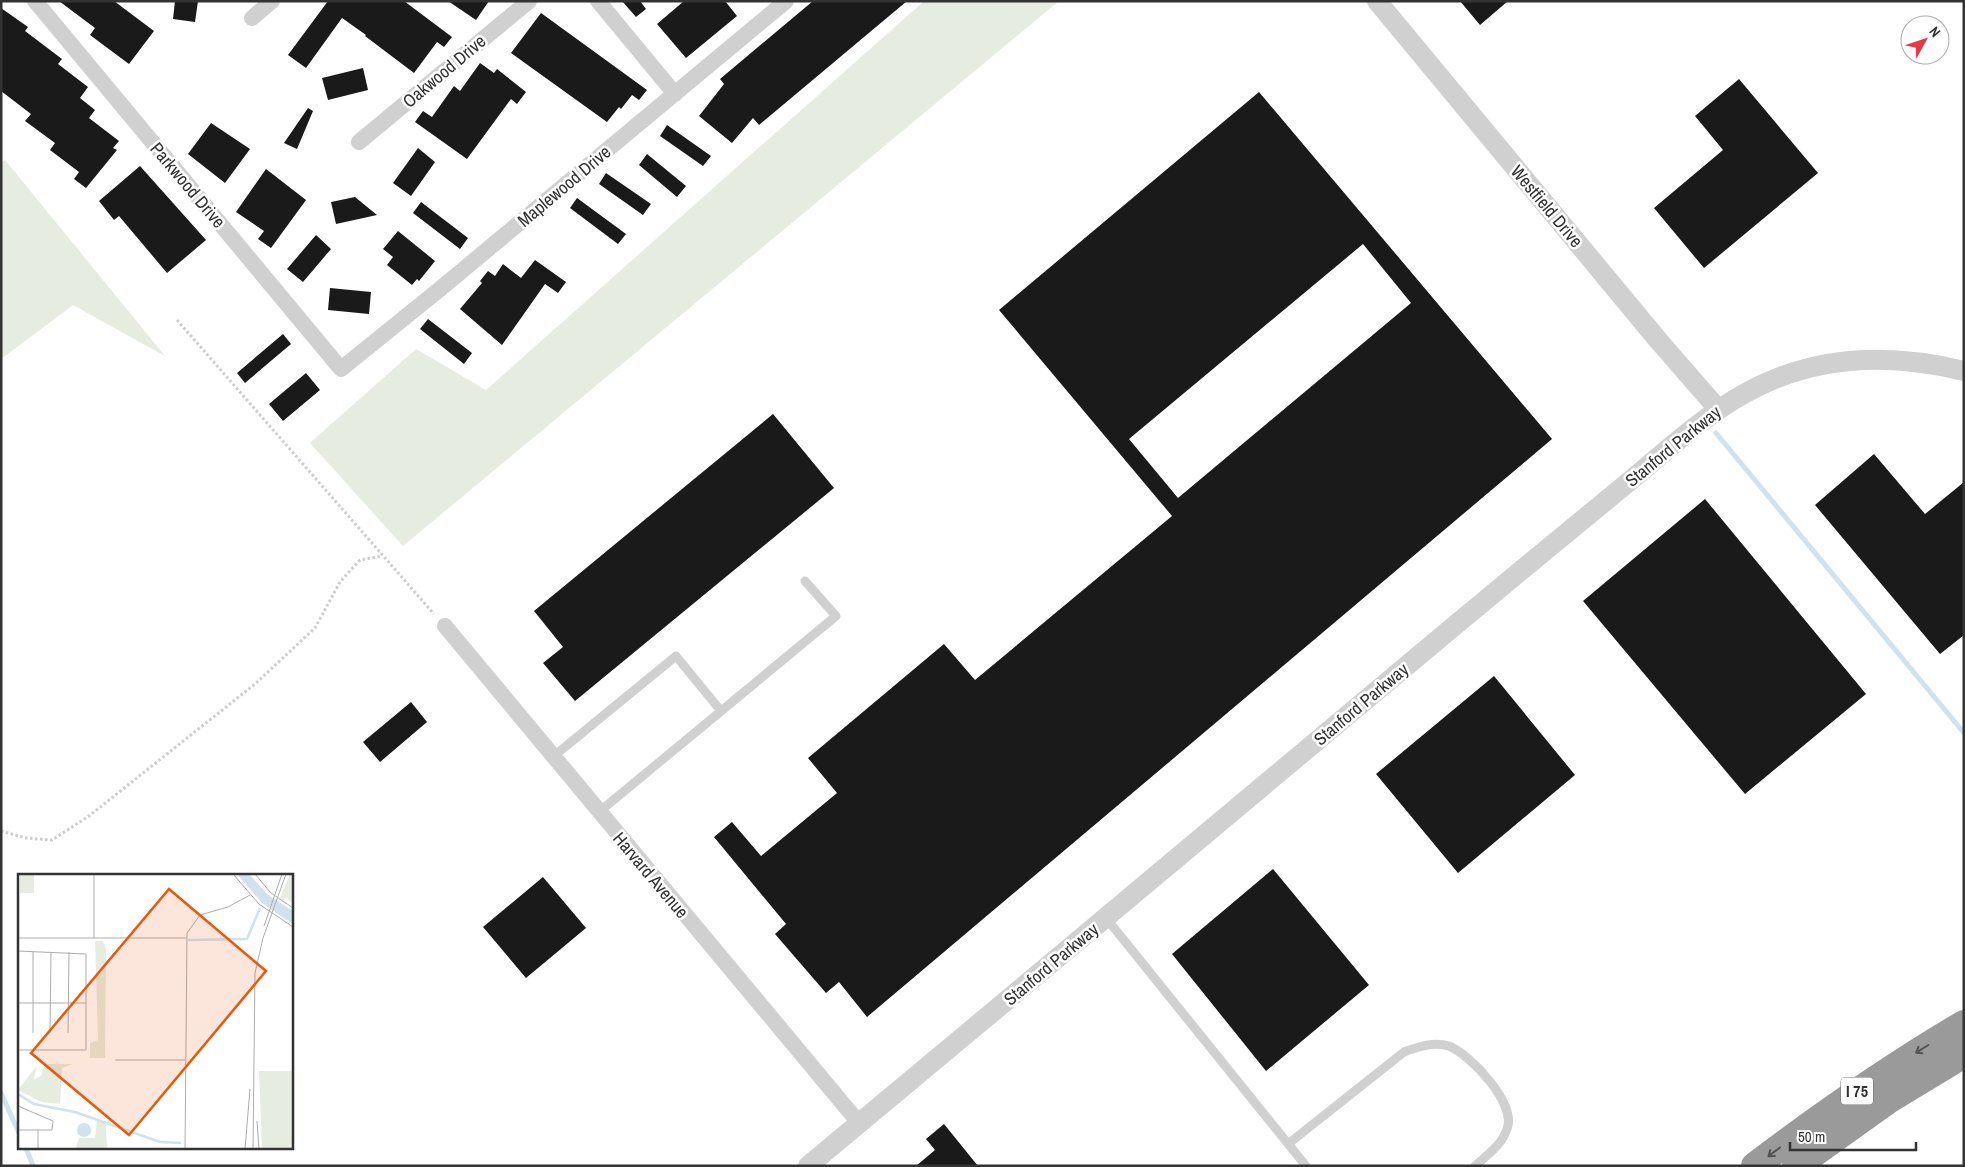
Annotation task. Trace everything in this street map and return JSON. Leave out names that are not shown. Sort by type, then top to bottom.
[{"type":"highway","name":"I 75","points":[[1755,1166],[1875,1079],[1964,1024]]},
{"type":"highway","name":"I 75","points":[[1796,1166],[1888,1100],[1964,1054]]},
{"type":"street","name":"Parkwood Drive","points":[[35,1],[341,369]]},
{"type":"street","points":[[252,18],[272,1]]},
{"type":"street","name":"Oakwood Drive","points":[[359,142],[529,1]]},
{"type":"street","points":[[598,1],[675,94]]},
{"type":"street","name":"Maplewood Drive","points":[[341,369],[786,1]]},
{"type":"street","name":"Westfield Drive","points":[[1377,1],[1658,340],[1718,409]]},
{"type":"street","name":"Stanford Parkway","points":[[815,1164],[859,1123],[1718,409],[1763,384],[1812,367],[1837,362],[1862,359],[1896,359],[1939,365],[1964,372]]},
{"type":"street","name":"Harvard Avenue","points":[[445,626],[859,1123]]},
{"type":"lane","points":[[598,812],[836,616],[805,581]]},
{"type":"lane","points":[[554,756],[676,656],[721,711]]},
{"type":"lane","points":[[1106,918],[1306,1166]]},
{"type":"lane","points":[[1288,1144],[1404,1052],[1424,1045],[1448,1046],[1467,1056],[1495,1088],[1508,1111],[1508,1128],[1498,1145],[1475,1166]]},
{"type":"path","points":[[177,320],[445,626]]},
{"type":"path","points":[[1,831],[26,838],[52,840],[89,816],[254,684],[314,628],[340,582],[360,560],[382,556]]},
{"type":"shaded area","points":[[924,1],[1059,1],[403,546],[310,443],[416,349],[486,390]]},
{"type":"shaded area","points":[[5,160],[165,356],[73,305],[1,359],[1,162]]},
{"type":"building","points":[[59,1],[114,1],[154,31],[129,64],[90,35],[95,28]]},
{"type":"building","points":[[175,1],[198,1],[195,22],[173,19]]},
{"type":"building","points":[[328,1],[404,1],[452,37],[444,47],[437,42],[414,73],[342,18],[306,68],[288,55]]},
{"type":"building","points":[[448,1],[489,1],[476,20]]},
{"type":"building","points":[[622,1],[640,1],[646,9],[636,17]]},
{"type":"building","points":[[684,1],[725,1],[737,16],[686,58],[657,24]]},
{"type":"building","points":[[813,1],[907,1],[759,125],[753,118],[732,143],[699,116],[724,84],[720,79]]},
{"type":"building","points":[[1460,1],[1508,1],[1480,25]]},
{"type":"building","points":[[1,8],[28,27],[25,31],[62,59],[58,64],[88,87],[80,98],[95,110],[89,118],[119,141],[113,148],[117,150],[86,188],[74,179],[79,172],[50,150],[55,143],[25,121],[31,114],[1,91]]},
{"type":"building","points":[[541,13],[647,90],[639,100],[632,95],[607,122],[511,53]]},
{"type":"building","points":[[480,63],[494,73],[497,69],[526,92],[517,104],[511,99],[467,159],[415,122],[423,111],[432,117],[454,86],[460,91]]},
{"type":"building","points":[[363,68],[368,90],[328,100],[322,78]]},
{"type":"building","points":[[1739,79],[1818,173],[1704,268],[1654,208],[1723,150],[1695,116]]},
{"type":"building","points":[[1259,92],[1552,439],[867,1017],[839,982],[826,993],[775,934],[786,924],[714,837],[732,822],[761,856],[837,793],[808,758],[944,644],[975,680],[1172,516],[999,310]],"holes":[[[1363,244],[1411,303],[1178,498],[1129,439]]]},
{"type":"building","points":[[308,108],[313,111],[297,149],[284,143]]},
{"type":"building","points":[[211,123],[250,149],[225,183],[188,154]]},
{"type":"building","points":[[667,125],[711,156],[703,166],[660,136]]},
{"type":"building","points":[[418,148],[435,162],[411,196],[393,183]]},
{"type":"building","points":[[647,154],[686,186],[677,197],[639,165]]},
{"type":"building","points":[[140,166],[206,240],[167,273],[119,216],[114,220],[99,201]]},
{"type":"building","points":[[266,169],[306,200],[271,248],[258,239],[264,231],[236,212]]},
{"type":"building","points":[[606,173],[651,204],[643,215],[599,184]]},
{"type":"building","points":[[355,197],[377,215],[336,224],[331,202]]},
{"type":"building","points":[[577,198],[626,234],[618,244],[570,208]]},
{"type":"building","points":[[421,202],[468,238],[460,249],[413,213]]},
{"type":"building","points":[[398,231],[435,261],[419,281],[417,279],[412,285],[387,265],[393,257],[383,249]]},
{"type":"building","points":[[316,235],[331,249],[303,282],[287,269]]},
{"type":"building","points":[[535,260],[566,282],[558,293],[545,284],[502,345],[460,309],[482,283],[480,281],[488,271],[495,276],[503,264],[521,278]]},
{"type":"building","points":[[330,288],[371,292],[369,314],[328,310]]},
{"type":"building","points":[[428,319],[472,353],[464,364],[420,329]]},
{"type":"building","points":[[283,334],[291,344],[245,383],[237,373]]},
{"type":"building","points":[[306,373],[320,390],[283,421],[269,404]]},
{"type":"building","points":[[773,414],[834,488],[575,701],[543,663],[563,647],[534,611]]},
{"type":"building","points":[[1874,454],[1925,514],[1964,482],[1964,635],[1940,654],[1815,505]]},
{"type":"building","points":[[1705,499],[1866,694],[1745,794],[1583,601]]},
{"type":"building","points":[[1494,676],[1575,775],[1458,873],[1376,774]]},
{"type":"building","points":[[411,702],[427,722],[380,762],[363,742]]},
{"type":"building","points":[[1273,869],[1369,985],[1266,1071],[1172,954]]},
{"type":"building","points":[[543,877],[586,928],[526,978],[483,927]]},
{"type":"building","points":[[944,1124],[978,1166],[916,1166],[935,1150],[926,1139]]},
{"type":"waterway","points":[[1716,433],[1964,733]]},
{"type":"waterway","points":[[1,1093],[18,1131]]},
{"type":"waterway","points":[[27,1150],[33,1166]]}]
